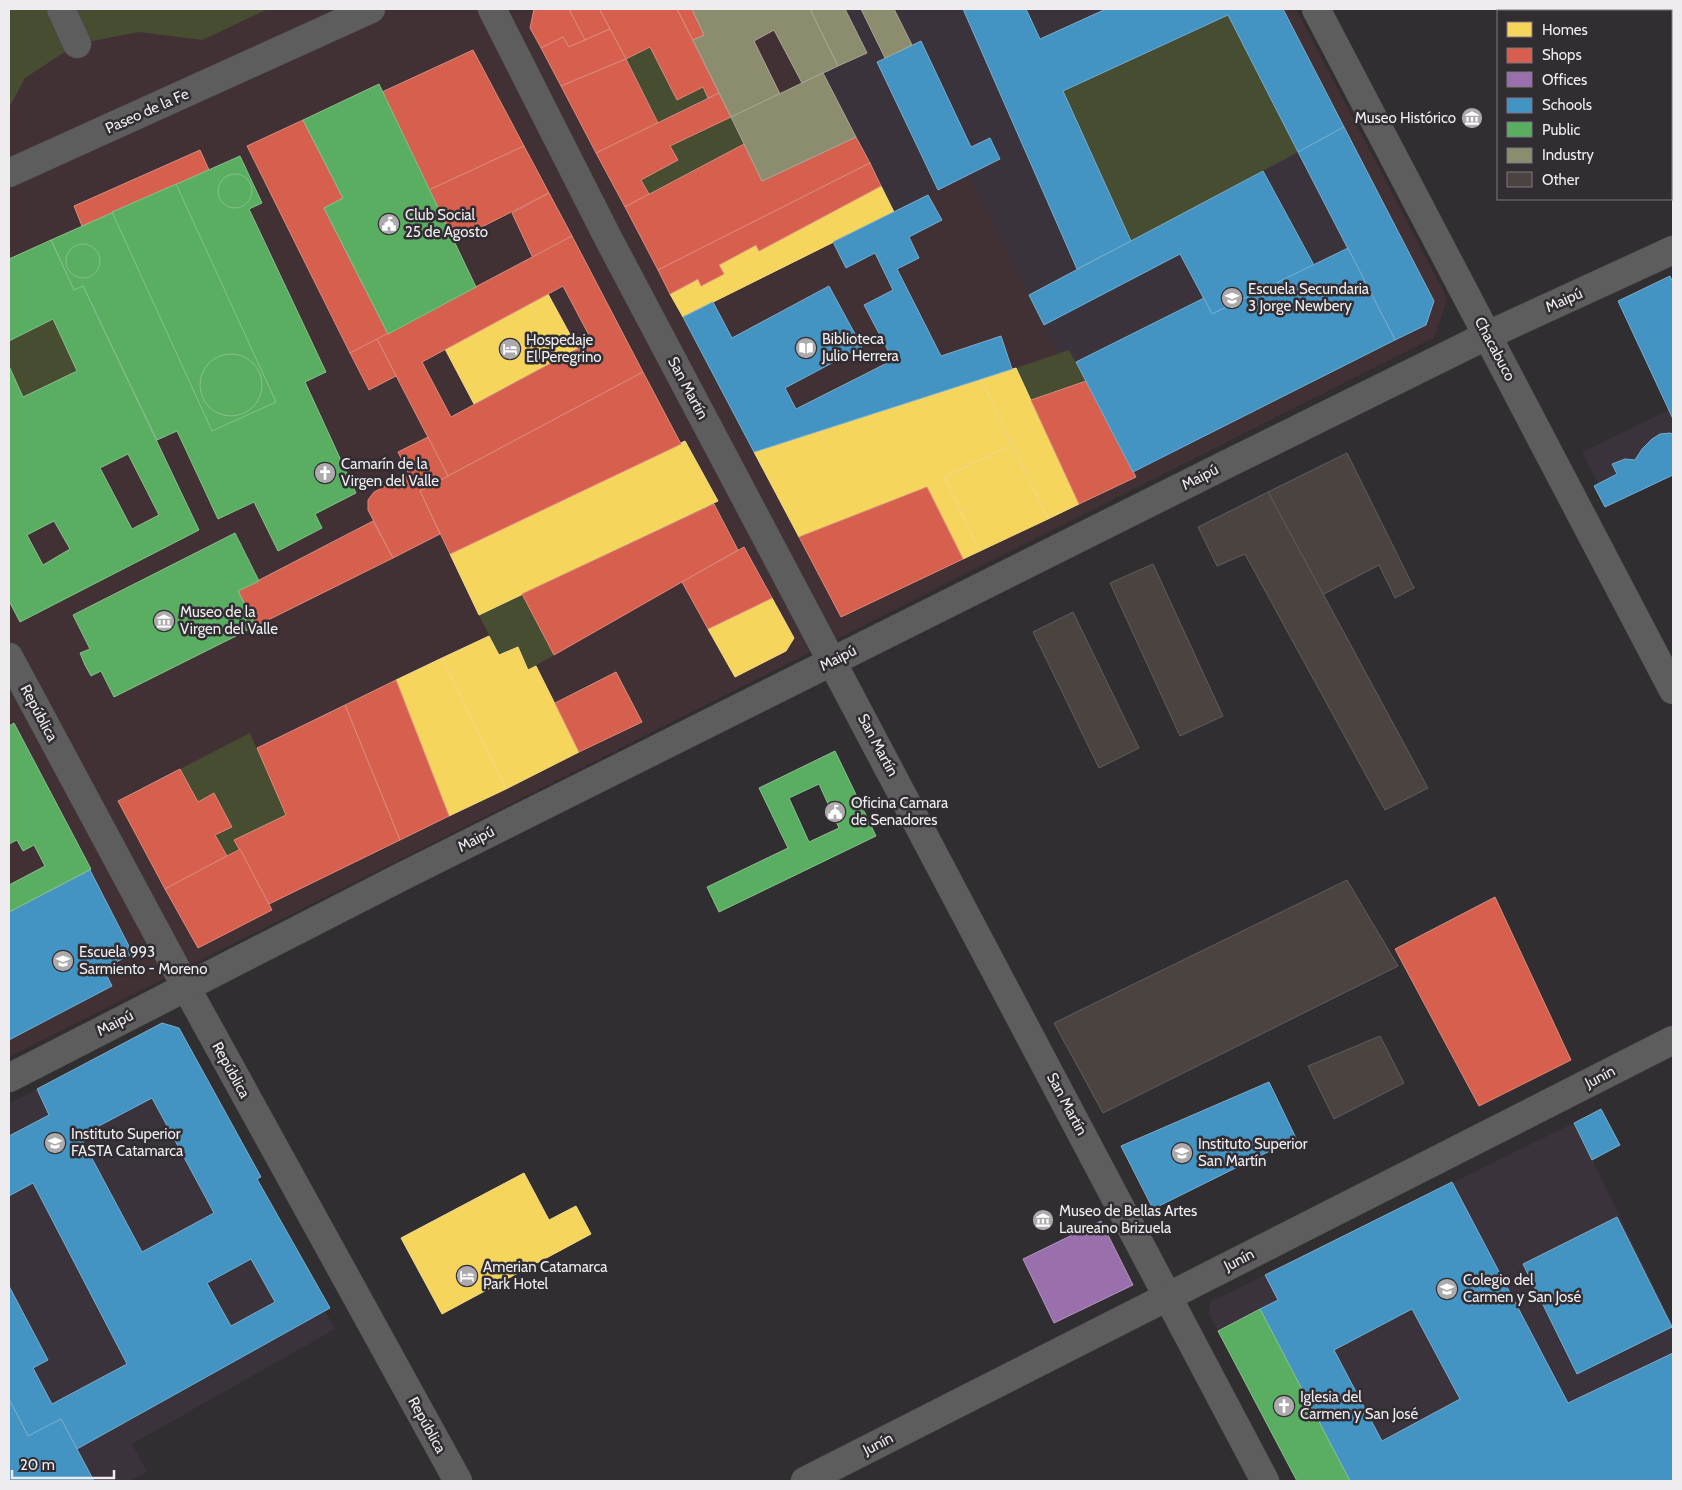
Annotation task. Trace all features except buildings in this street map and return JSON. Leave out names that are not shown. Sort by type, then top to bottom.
[{"type":"street","points":[[62,9],[77,44]]},
{"type":"street","name":"Paseo de la Fe","points":[[9,173],[371,9]]},
{"type":"street","name":"San Martín","points":[[492,9],[608,238],[1265,1481]]},
{"type":"street","name":"Chacabuco","points":[[1316,9],[1673,690]]},
{"type":"street","name":"Maipú","points":[[9,1078],[833,661],[1488,335],[1673,250]]},
{"type":"street","name":"República","points":[[9,656],[186,987],[458,1481]]},
{"type":"street","name":"Junín","points":[[805,1481],[1673,1040]]},
{"type":"shaded area","points":[[9,9],[1296,9],[1447,298],[1435,337],[9,1057]]},
{"type":"shaded area","points":[[845,9],[861,9],[885,57],[912,45],[894,9],[1283,9],[1434,301],[1426,325],[1133,472],[1069,351],[1058,354],[969,175],[894,212],[823,73],[867,53]]},
{"type":"shaded area","points":[[1670,276],[1673,283],[1673,475],[1605,507],[1594,486],[1598,483],[1582,452],[1669,410],[1618,301]]},
{"type":"shaded area","points":[[162,1023],[179,1028],[261,1177],[257,1180],[330,1308],[325,1311],[335,1329],[132,1444],[147,1472],[130,1481],[9,1481],[9,1104]]},
{"type":"shaded area","name":"Colegio del Carmen y San José","points":[[1574,1123],[1673,1325],[1673,1481],[1297,1481],[1209,1314],[1210,1302]]},
{"type":"green space","points":[[9,9],[268,9],[202,40],[139,32],[77,44],[25,78],[9,108]]},
{"type":"green space","points":[[1228,15],[1298,152],[1131,241],[1063,91]]},
{"type":"green space","points":[[650,47],[677,100],[703,87],[708,98],[658,123],[626,59]]},
{"type":"green space","points":[[731,117],[744,144],[649,194],[641,180],[677,160],[670,146]]},
{"type":"green space","points":[[53,319],[77,371],[23,397],[9,366],[9,341]]},
{"type":"green space","points":[[1069,350],[1086,381],[1031,400],[1016,368]]},
{"type":"green space","points":[[522,594],[554,655],[528,670],[499,655],[479,615]]},
{"type":"green space","points":[[250,733],[286,815],[227,856],[215,835],[232,826],[214,793],[198,802],[180,769]]},
{"type":"place","name":"Museo Histórico","points":[[1472,118]]},
{"type":"place","name":"Club Social 25 de Agosto","points":[[389,224]]},
{"type":"place","name":"Escuela Secundaria 3 Jorge Newbery","points":[[1232,298]]},
{"type":"place","name":"Biblioteca Julio Herrera","points":[[806,348]]},
{"type":"place","name":"Hospedaje El Peregrino","points":[[510,349]]},
{"type":"place","name":"Camarín de la Virgen del Valle","points":[[325,473]]},
{"type":"place","name":"Museo de la Virgen del Valle","points":[[164,621]]},
{"type":"place","name":"Oficina Camara de Senadores","points":[[835,812]]},
{"type":"place","name":"Escuela 993 Sarmiento - Moreno","points":[[63,961]]},
{"type":"place","name":"Instituto Superior FASTA Catamarca","points":[[55,1143]]},
{"type":"place","name":"Instituto Superior San Martín","points":[[1182,1153]]},
{"type":"place","name":"Museo de Bellas Artes Laureano Brizuela","points":[[1043,1220]]},
{"type":"place","name":"Amerian Catamarca Park Hotel","points":[[467,1276]]},
{"type":"place","name":"Colegio del Carmen y San José","points":[[1447,1289]]},
{"type":"place","name":"Iglesia del Carmen y San José","points":[[1284,1406]]}]
